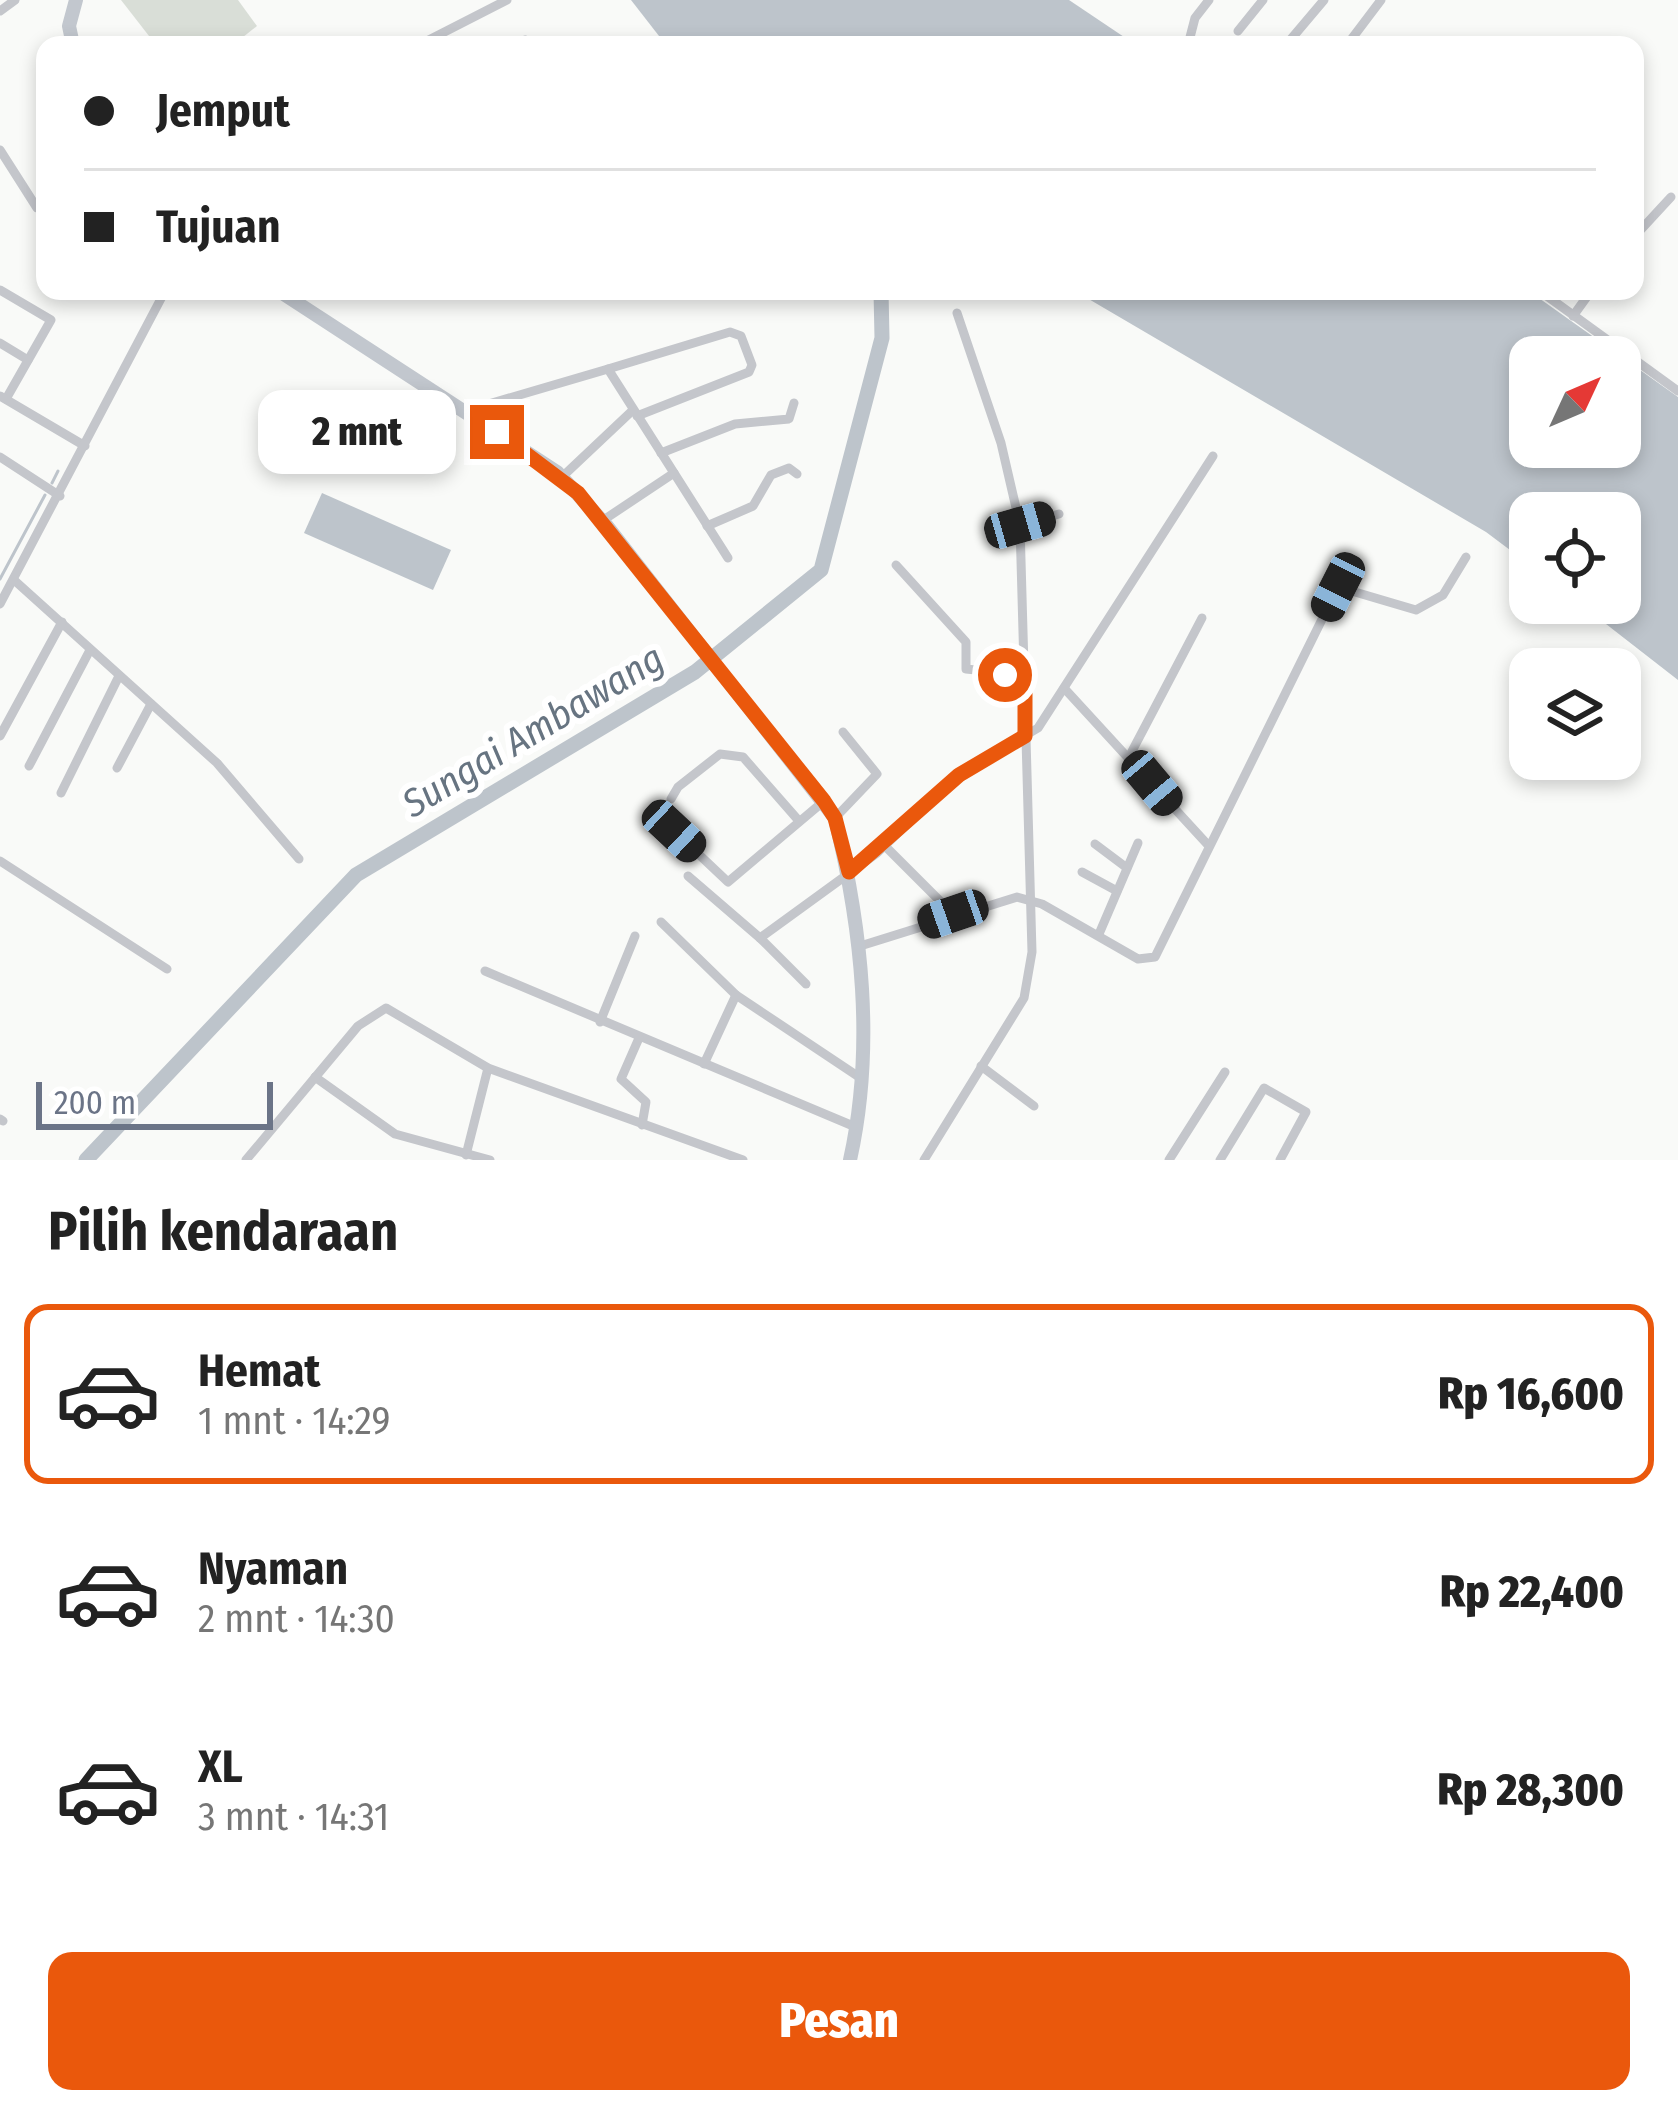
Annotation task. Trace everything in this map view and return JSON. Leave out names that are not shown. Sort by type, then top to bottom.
[{"type":"main road","points":[[71,36],[76,0]]},
{"type":"main road","points":[[292,300],[562,477],[824,801],[835,818],[849,872],[857,946],[864,1080],[850,1160]]},
{"type":"street","points":[[0,11],[15,0]]},
{"type":"street","points":[[437,36],[507,0]]},
{"type":"street","points":[[1190,36],[1195,18],[1209,0]]},
{"type":"street","points":[[1238,31],[1263,0]]},
{"type":"street","points":[[1294,36],[1324,0]]},
{"type":"street","points":[[1353,36],[1381,0]]},
{"type":"street","points":[[0,150],[36,206]]},
{"type":"street","points":[[1644,226],[1671,197]]},
{"type":"street","points":[[0,290],[51,320],[3,398],[85,446]]},
{"type":"street","points":[[0,604],[160,300]]},
{"type":"street","points":[[1552,300],[1674,388],[1678,375]]},
{"type":"street","points":[[1573,316],[1585,300]]},
{"type":"street","points":[[924,1160],[1029,987],[1031,899],[1020,525],[1001,443],[957,313]]},
{"type":"street","points":[[465,411],[730,332],[741,336],[752,364],[749,373],[635,413],[562,477]]},
{"type":"street","points":[[0,343],[28,360]]},
{"type":"street","points":[[608,369],[728,558]]},
{"type":"street","points":[[661,453],[735,424],[789,419],[794,403]]},
{"type":"street","points":[[760,938],[884,845],[959,775],[1038,728],[1213,456]]},
{"type":"street","points":[[0,458],[60,496]]},
{"type":"street","points":[[707,526],[752,506],[776,472],[789,468],[797,474]]},
{"type":"street","points":[[602,521],[674,473]]},
{"type":"street","points":[[1020,525],[1059,514]]},
{"type":"street","points":[[857,946],[1006,898],[1031,899],[1138,959],[1155,957],[1341,584],[1416,610],[1443,595],[1466,557]]},
{"type":"street","points":[[896,565],[966,642],[966,669],[1025,675]]},
{"type":"street","points":[[14,580],[233,779],[299,859]]},
{"type":"street","points":[[1130,755],[1202,618]]},
{"type":"street","points":[[0,736],[62,622]]},
{"type":"street","points":[[29,766],[90,650]]},
{"type":"street","points":[[61,793],[119,676]]},
{"type":"street","points":[[1064,688],[1208,845]]},
{"type":"street","points":[[117,768],[151,704]]},
{"type":"street","points":[[835,818],[877,774],[843,731]]},
{"type":"street","points":[[671,800],[678,787],[720,754],[743,757],[799,821]]},
{"type":"street","points":[[674,831],[728,882],[824,801]]},
{"type":"street","points":[[1099,934],[1138,843]]},
{"type":"street","points":[[1095,844],[1127,868]]},
{"type":"street","points":[[884,845],[953,914]]},
{"type":"street","points":[[0,861],[167,969]]},
{"type":"street","points":[[1082,872],[1117,891]]},
{"type":"street","points":[[688,876],[806,984]]},
{"type":"street","points":[[662,922],[736,995],[864,1080]]},
{"type":"street","points":[[600,1022],[635,936]]},
{"type":"street","points":[[485,971],[857,1128]]},
{"type":"street","points":[[704,1064],[736,995]]},
{"type":"street","points":[[246,1160],[358,1026],[386,1008],[488,1068],[742,1160]]},
{"type":"street","points":[[639,1038],[621,1082],[646,1102],[642,1125]]},
{"type":"street","points":[[981,1066],[1034,1106]]},
{"type":"street","points":[[464,1157],[488,1068]]},
{"type":"street","points":[[1169,1160],[1225,1072]]},
{"type":"street","points":[[315,1077],[395,1134],[464,1157],[490,1160]]},
{"type":"street","points":[[1220,1160],[1260,1091],[1269,1089],[1306,1110],[1280,1160]]},
{"type":"shaded area","points":[[121,0],[238,0],[257,26],[244,36],[149,36]]},
{"type":"shaded area","points":[[631,0],[1069,0],[1123,36],[659,36]]},
{"type":"shaded area","points":[[1090,300],[1542,300],[1592,336],[1509,336],[1509,468],[1641,468],[1641,371],[1678,397],[1678,680],[1606,624],[1641,624],[1641,492],[1509,492],[1509,549]]},
{"type":"shaded area","points":[[322,493],[451,550],[433,590],[304,533]]},
{"type":"waterway","name":"Sungai Ambawang","points":[[86,1160],[356,875],[695,672],[821,570],[882,338],[881,300]]},
{"type":"waterway","points":[[52,483],[58,471]]},
{"type":"waterway","points":[[0,579],[45,495]]},
{"type":"route","points":[[497,432],[557,472],[607,526],[824,801],[835,818],[849,872],[877,853],[933,795],[975,763],[1025,736],[1025,675],[1005,675]]}]
